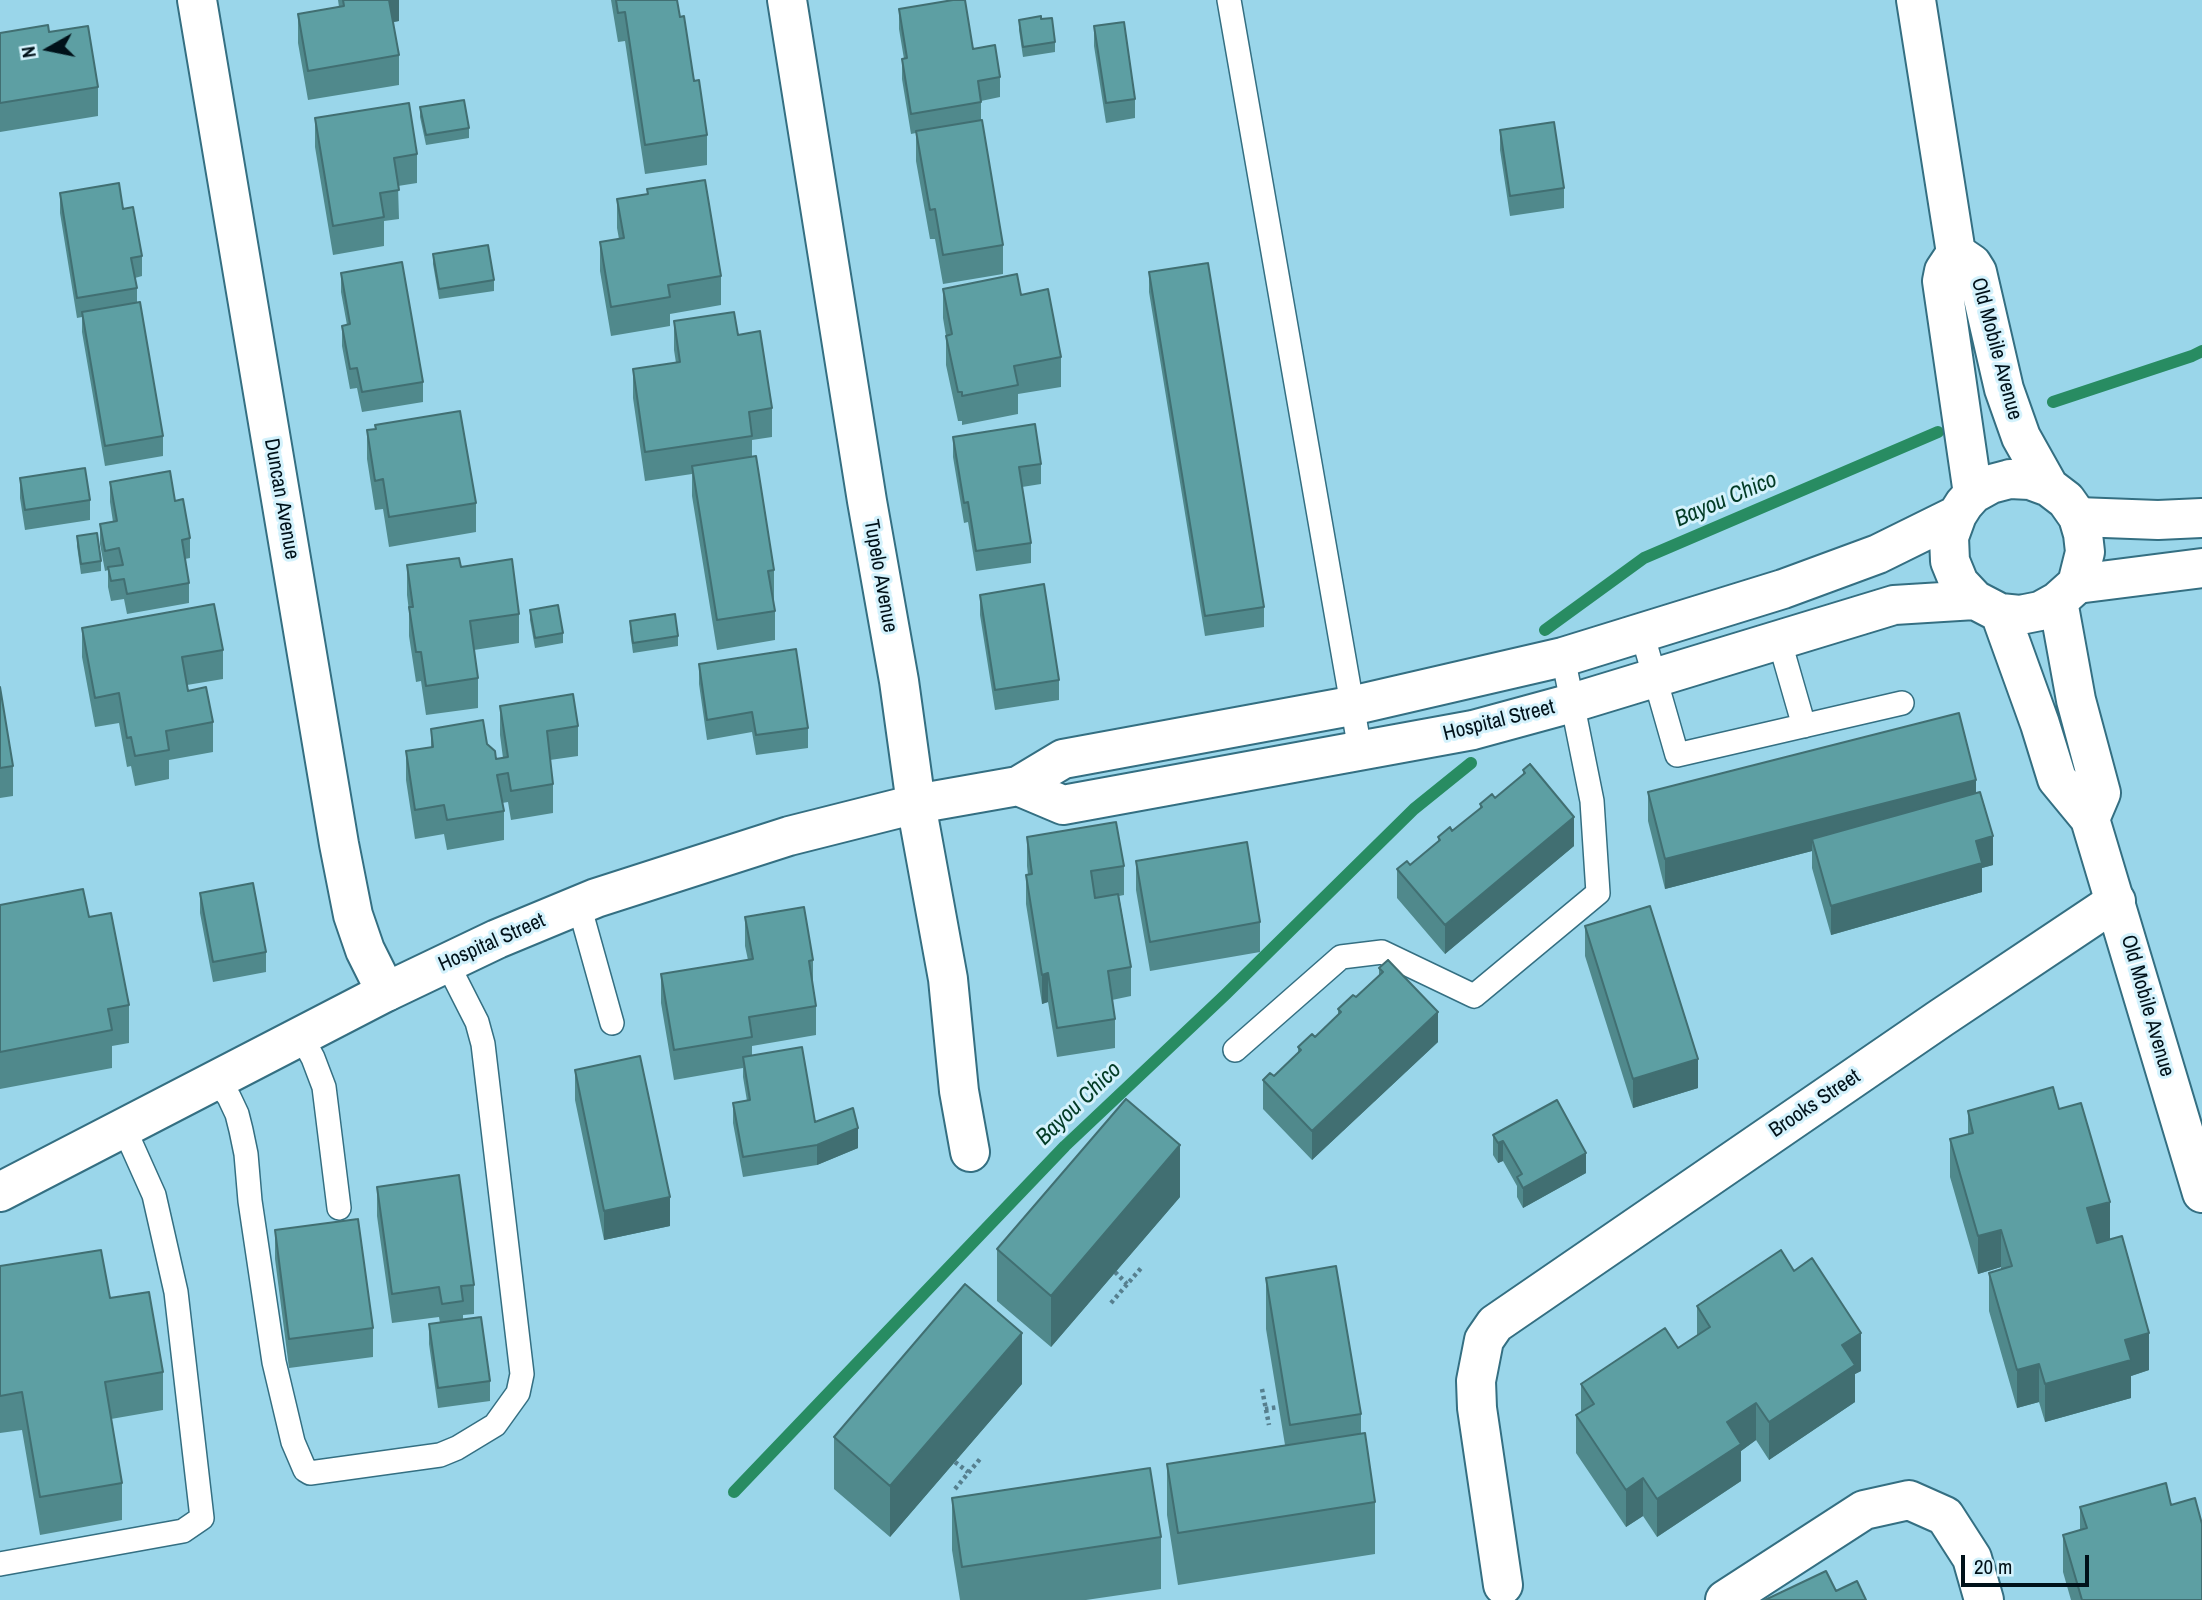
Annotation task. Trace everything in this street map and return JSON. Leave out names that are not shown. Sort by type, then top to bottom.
[{"type":"street","name":"Duncan Avenue","points":[[197,0],[339,844],[361,938],[386,992]]},
{"type":"street","name":"Tupelo Avenue","points":[[787,0],[867,501],[899,681],[916,804],[948,979],[960,1091],[970,1152]]},
{"type":"street","name":"Old Mobile Avenue","points":[[1916,0],[1956,253],[1944,271],[1942,282],[1965,505],[1950,537],[1950,561],[1959,583],[1987,606],[2040,724],[2057,779],[2090,819],[2202,1193]]},
{"type":"street","name":"Old Mobile Avenue","points":[[1956,253],[1972,264],[1977,272],[2004,389],[2021,438],[2049,487],[2066,499],[2078,517]]},
{"type":"street","points":[[1965,505],[1991,484],[2010,479],[2030,480],[2049,487]]},
{"type":"street","name":"Hospital Street","points":[[0,1192],[386,992],[497,939],[579,905],[789,836],[916,804],[1018,786],[1063,759],[1351,706],[1563,657],[1783,589],[1878,554],[1965,505]]},
{"type":"street","points":[[2090,819],[2101,793],[2076,700],[2067,593],[2085,552],[2078,517],[2158,520],[2202,518]]},
{"type":"street","points":[[1987,606],[2020,614],[2040,611],[2067,593],[2202,568]]},
{"type":"street","name":"Hospital Street","points":[[1018,786],[1063,805],[1473,730],[1573,703],[1894,605],[1987,606]]},
{"type":"street","name":"Brooks Street","points":[[1503,1584],[1481,1442],[1476,1381],[1484,1340],[1494,1324],[2116,901]]},
{"type":"street","points":[[1725,1600],[1864,1510],[1909,1500],[1945,1516],[1972,1559],[1984,1600]]},
{"type":"lane","points":[[1229,0],[1360,750]]},
{"type":"lane","points":[[1642,633],[1677,755],[1902,703]]},
{"type":"lane","points":[[1779,639],[1804,726]]},
{"type":"lane","points":[[1235,1050],[1341,957],[1382,952],[1474,996],[1598,893],[1592,801],[1563,657]]},
{"type":"lane","points":[[579,905],[612,1023]]},
{"type":"lane","points":[[216,1080],[229,1097],[241,1130],[274,1362],[293,1442],[305,1470],[310,1473],[440,1455],[457,1448],[495,1425],[518,1393],[522,1374],[483,1044],[477,1022],[447,963]]},
{"type":"lane","points":[[300,1036],[313,1058],[324,1087],[339,1208]]},
{"type":"lane","points":[[0,1564],[183,1531],[202,1518],[176,1292],[154,1195],[124,1128]]},
{"type":"path","points":[[1111,1303],[1142,1267]]},
{"type":"path","points":[[1115,1272],[1127,1284]]},
{"type":"path","points":[[1262,1389],[1269,1425]]},
{"type":"path","points":[[1265,1409],[1279,1406]]},
{"type":"path","points":[[955,1489],[980,1459]]},
{"type":"path","points":[[955,1462],[968,1472]]},
{"type":"building","points":[[343,0],[389,0],[399,55],[308,71],[298,14],[344,6]]},
{"type":"building","points":[[616,0],[677,0],[680,17],[684,16],[694,81],[699,80],[707,135],[645,145],[625,12],[618,13]]},
{"type":"building","points":[[965,0],[973,49],[995,45],[1000,77],[978,81],[981,102],[911,114],[902,59],[907,58],[899,9]]},
{"type":"building","points":[[1041,16],[1041,19],[1052,18],[1055,42],[1023,47],[1019,20]]},
{"type":"building","points":[[1124,22],[1135,99],[1106,103],[1094,26]]},
{"type":"building","points":[[48,25],[49,32],[88,26],[98,87],[0,103],[0,33]]},
{"type":"building","points":[[464,100],[469,128],[426,135],[420,107]]},
{"type":"building","points":[[409,103],[417,154],[394,158],[399,190],[380,193],[384,217],[333,226],[315,118]]},
{"type":"building","points":[[982,120],[1003,245],[943,255],[935,209],[930,210],[916,131]]},
{"type":"building","points":[[1554,122],[1564,188],[1510,196],[1500,130]]},
{"type":"building","points":[[705,180],[721,276],[668,285],[670,297],[611,307],[600,242],[624,238],[617,199],[648,194],[647,189]]},
{"type":"building","points":[[119,183],[123,209],[133,207],[142,256],[131,258],[137,288],[77,298],[60,193]]},
{"type":"building","points":[[488,245],[494,280],[439,289],[433,254]]},
{"type":"building","points":[[402,262],[423,382],[362,392],[357,368],[350,369],[342,326],[350,324],[341,273]]},
{"type":"building","points":[[1208,263],[1264,607],[1205,616],[1149,272]]},
{"type":"building","points":[[1017,274],[1021,295],[1048,289],[1061,357],[1014,366],[1018,385],[962,396],[962,392],[958,392],[946,336],[952,334],[943,289]]},
{"type":"building","points":[[140,302],[163,436],[105,446],[82,312]]},
{"type":"building","points":[[734,312],[738,335],[760,331],[772,408],[749,412],[752,436],[645,452],[633,369],[680,362],[674,321]]},
{"type":"building","points":[[460,411],[476,503],[389,517],[383,479],[375,481],[367,430],[376,429],[375,425]]},
{"type":"building","points":[[1035,424],[1041,464],[1019,467],[1031,543],[976,551],[968,502],[964,503],[953,437]]},
{"type":"building","points":[[756,456],[774,570],[768,571],[775,611],[717,620],[692,466]]},
{"type":"building","points":[[85,468],[90,500],[25,510],[20,478]]},
{"type":"building","points":[[170,471],[175,501],[183,499],[190,538],[182,540],[189,583],[127,594],[124,579],[111,581],[108,567],[123,565],[119,548],[105,551],[100,524],[117,521],[110,482]]},
{"type":"building","points":[[97,533],[101,561],[81,564],[77,536]]},
{"type":"building","points":[[459,558],[461,567],[512,559],[519,614],[470,621],[478,678],[426,686],[421,652],[416,652],[409,607],[413,607],[407,565]]},
{"type":"building","points":[[1044,584],[1059,680],[995,690],[980,595]]},
{"type":"building","points":[[214,604],[223,650],[182,657],[188,691],[206,687],[213,722],[166,731],[169,750],[135,756],[131,737],[127,738],[119,693],[95,698],[82,628]]},
{"type":"building","points":[[558,605],[563,633],[535,638],[530,610]]},
{"type":"building","points":[[675,614],[678,636],[633,643],[630,621]]},
{"type":"building","points":[[796,649],[808,728],[756,735],[752,712],[707,720],[699,664]]},
{"type":"building","points":[[0,687],[13,766],[0,768]]},
{"type":"building","points":[[573,694],[578,726],[547,731],[553,784],[511,791],[508,773],[497,775],[504,811],[447,820],[444,805],[415,810],[406,751],[433,747],[431,729],[483,720],[487,744],[495,751],[496,759],[508,757],[500,706]]},
{"type":"building","points":[[1959,713],[1976,780],[1665,859],[1648,792]]},
{"type":"building","points":[[1530,764],[1574,817],[1445,925],[1397,869],[1407,861],[1410,865],[1440,840],[1438,837],[1450,827],[1452,831],[1482,807],[1480,804],[1492,794],[1495,798],[1525,773],[1523,770]]},
{"type":"building","points":[[1980,792],[1993,836],[1976,841],[1982,863],[1831,906],[1812,839]]},
{"type":"building","points":[[1116,822],[1124,866],[1091,871],[1095,898],[1118,894],[1131,967],[1108,971],[1115,1019],[1057,1028],[1048,973],[1042,975],[1026,875],[1032,874],[1027,837]]},
{"type":"building","points":[[1247,842],[1260,922],[1150,942],[1136,861]]},
{"type":"building","points":[[253,883],[266,952],[213,962],[200,893]]},
{"type":"building","points":[[83,889],[89,917],[111,913],[129,1005],[108,1009],[112,1030],[0,1052],[0,905]]},
{"type":"building","points":[[1650,906],[1698,1059],[1633,1079],[1585,926]]},
{"type":"building","points":[[804,907],[813,960],[809,961],[816,1006],[749,1017],[752,1037],[674,1050],[661,974],[753,959],[745,917]]},
{"type":"building","points":[[1388,960],[1438,1012],[1312,1131],[1263,1080],[1270,1073],[1274,1076],[1301,1050],[1298,1047],[1312,1034],[1315,1037],[1341,1012],[1338,1009],[1353,995],[1356,997],[1383,972],[1379,968]]},
{"type":"building","points":[[802,1047],[815,1122],[853,1108],[858,1128],[817,1145],[743,1157],[733,1103],[750,1100],[743,1057]]},
{"type":"building","points":[[640,1056],[670,1197],[604,1211],[575,1070]]},
{"type":"building","points":[[2053,1087],[2059,1109],[2081,1103],[2110,1202],[2087,1208],[2097,1243],[2122,1236],[2149,1333],[2125,1340],[2131,1360],[2045,1384],[2039,1364],[2017,1370],[1989,1273],[2012,1266],[2001,1230],[1978,1236],[1950,1139],[1973,1133],[1968,1111]]},
{"type":"building","points":[[1126,1099],[1180,1145],[1051,1296],[997,1249]]},
{"type":"building","points":[[1557,1100],[1586,1153],[1523,1188],[1517,1177],[1522,1174],[1503,1141],[1498,1143],[1493,1135]]},
{"type":"building","points":[[459,1175],[474,1285],[461,1286],[463,1301],[442,1304],[439,1287],[392,1294],[377,1187]]},
{"type":"building","points":[[358,1219],[373,1328],[289,1339],[275,1230]]},
{"type":"building","points":[[101,1250],[110,1298],[149,1292],[163,1372],[105,1382],[122,1483],[40,1497],[22,1392],[0,1396],[0,1266]]},
{"type":"building","points":[[1781,1250],[1794,1271],[1812,1258],[1861,1333],[1842,1345],[1855,1365],[1769,1422],[1756,1403],[1727,1422],[1741,1444],[1657,1499],[1643,1478],[1626,1490],[1576,1415],[1594,1404],[1581,1384],[1665,1328],[1678,1348],[1710,1327],[1697,1306]]},
{"type":"building","points":[[1336,1266],[1361,1414],[1290,1425],[1266,1278]]},
{"type":"building","points":[[965,1284],[1022,1333],[890,1486],[834,1437]]},
{"type":"building","points":[[481,1317],[490,1381],[438,1388],[429,1324]]},
{"type":"building","points":[[1365,1433],[1375,1502],[1178,1533],[1167,1464]]},
{"type":"building","points":[[1150,1468],[1161,1537],[962,1567],[952,1498]]},
{"type":"building","points":[[2166,1483],[2171,1505],[2195,1498],[2202,1524],[2202,1600],[2082,1600],[2063,1535],[2087,1528],[2080,1507]]},
{"type":"building","points":[[1826,1571],[1836,1591],[1857,1581],[1866,1600],[1765,1600]]},
{"type":"waterway","name":"Bayou Chico","points":[[2053,402],[2202,351]]},
{"type":"waterway","name":"Bayou Chico","points":[[1545,630],[1644,558],[1938,432]]},
{"type":"waterway","name":"Bayou Chico","points":[[734,1492],[1065,1146],[1225,995],[1414,809],[1471,763]]}]
